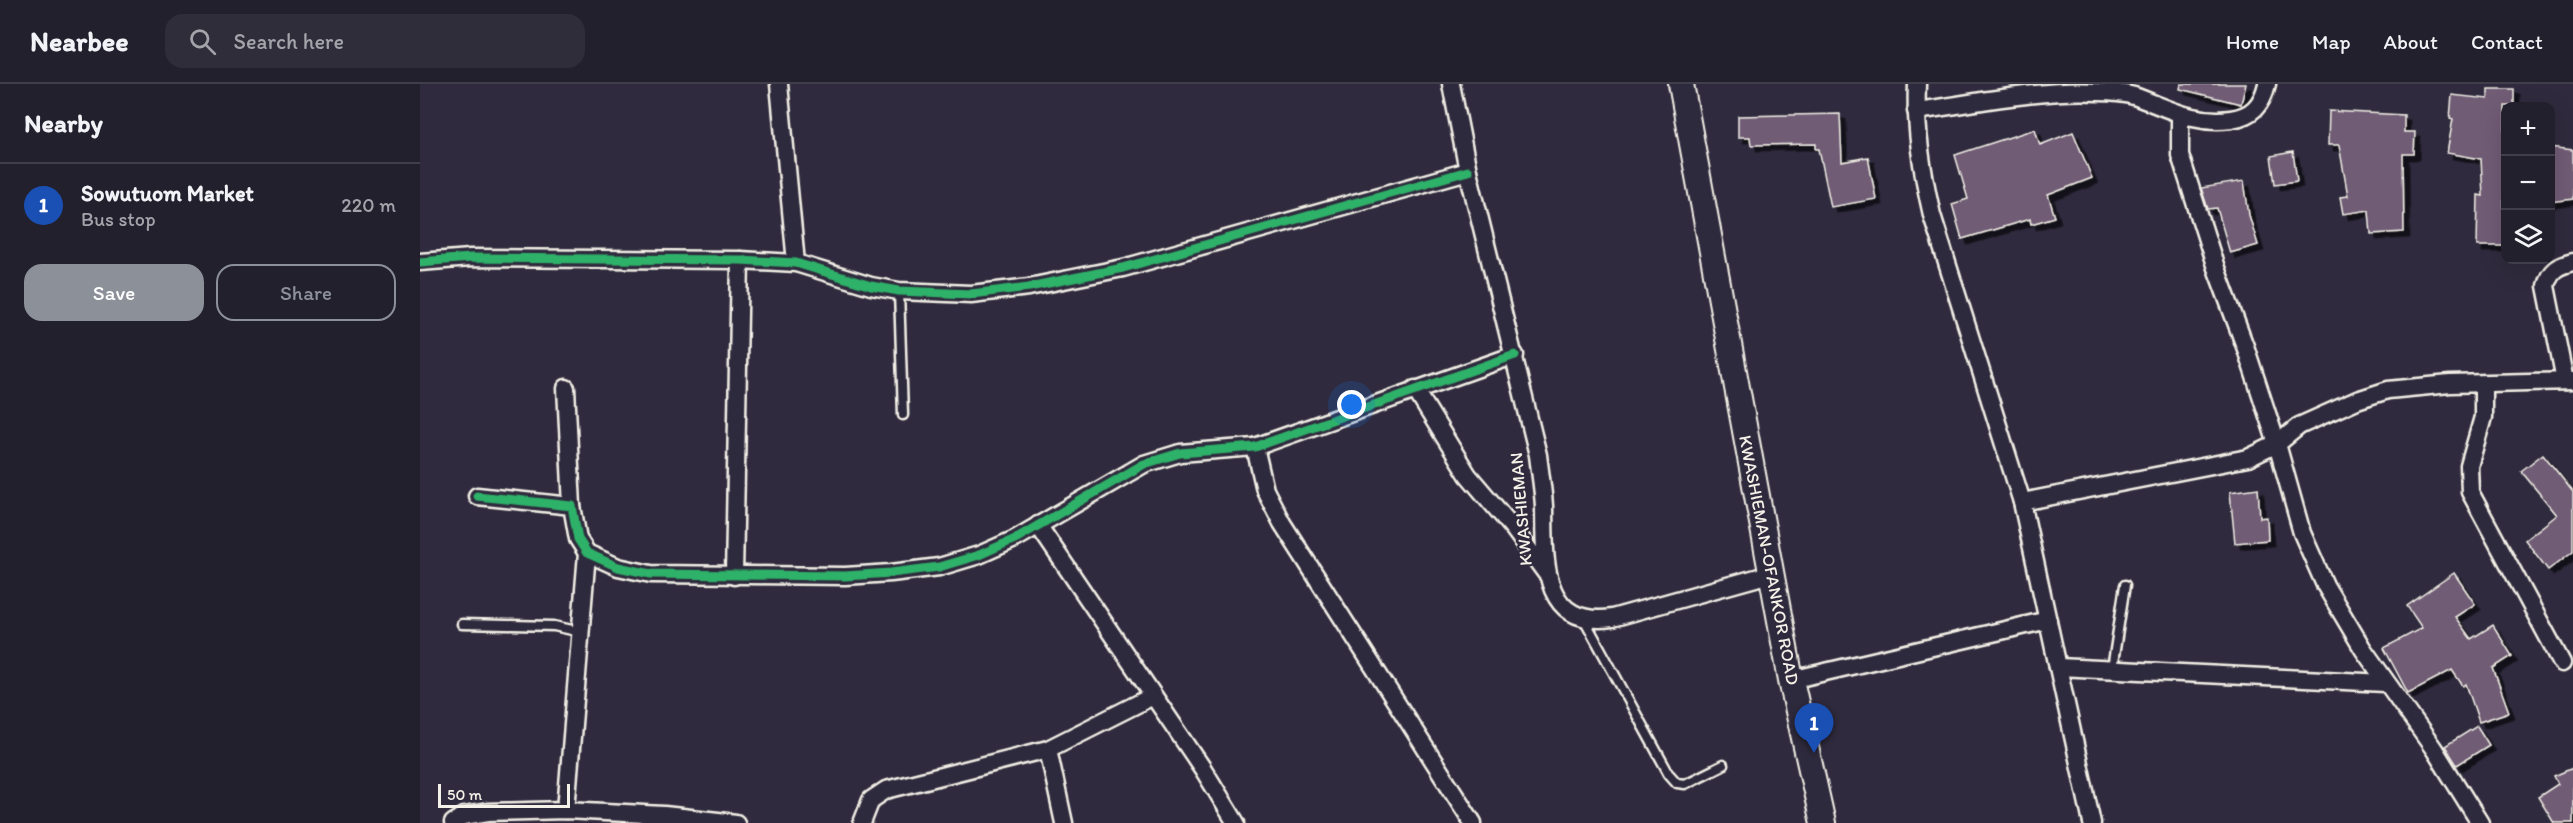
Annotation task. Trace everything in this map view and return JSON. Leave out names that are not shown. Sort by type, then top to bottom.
[{"type":"main road","name":"KWASHIEMAN-OFANKOR ROAD","points":[[1681,84],[1770,574],[1823,823]]},
{"type":"street","points":[[779,84],[796,263]]},
{"type":"street","name":"KWASHIEMAN","points":[[1451,84],[1468,171],[1538,455],[1543,495],[1546,573],[1550,587],[1560,602],[1569,611],[1582,617]]},
{"type":"street","points":[[1917,84],[1916,111],[1922,168],[1932,215],[2022,502],[2092,823]]},
{"type":"street","points":[[1916,111],[2098,88],[2132,95],[2180,116],[2225,120],[2247,115],[2256,110],[2267,84]]},
{"type":"street","points":[[2180,116],[2180,155],[2216,268],[2246,349],[2277,444],[2302,533],[2325,585],[2385,683],[2434,748],[2480,823]]},
{"type":"street","points":[[420,262],[470,258],[740,260],[796,263],[871,286],[899,291],[927,294],[971,294],[1029,287],[1123,268],[1468,171]]},
{"type":"street","points":[[734,576],[740,260]]},
{"type":"street","points":[[2022,502],[2248,458],[2277,444],[2299,426],[2357,400],[2388,390],[2450,384],[2569,381],[2546,286],[2549,274],[2559,265],[2573,262]]},
{"type":"street","points":[[566,388],[572,506],[578,539],[587,553],[618,567],[651,574],[856,575],[939,567],[979,555],[1015,539],[1144,464],[1180,453],[1255,447],[1515,355]]},
{"type":"street","points":[[2483,384],[2483,417],[2469,466],[2470,492],[2562,663]]},
{"type":"street","points":[[1416,389],[1468,475],[1513,528],[1546,573]]},
{"type":"street","points":[[1255,447],[1265,490],[1282,523],[1473,823]]},
{"type":"street","points":[[477,496],[572,506]]},
{"type":"street","points":[[1038,525],[1236,823]]},
{"type":"street","points":[[566,810],[587,553]]},
{"type":"street","points":[[1582,617],[1597,620],[1612,618],[1770,574]]},
{"type":"street","points":[[1791,680],[2048,620]]},
{"type":"street","points":[[2058,667],[2385,683]]},
{"type":"street","points":[[862,823],[871,800],[886,790],[1048,749],[1153,696]]},
{"type":"street","points":[[1048,749],[1064,823]]},
{"type":"street","points":[[453,823],[464,816],[488,812],[566,810],[664,815],[736,823]]},
{"type":"lane","points":[[899,291],[903,415]]},
{"type":"lane","points":[[2112,669],[2125,585]]},
{"type":"lane","points":[[1582,617],[1669,774],[1677,783],[1685,784],[1723,765]]},
{"type":"lane","points":[[462,624],[554,626],[581,632]]},
{"type":"building","points":[[2181,84],[2246,84],[2241,104],[2180,89]]},
{"type":"building","points":[[2488,89],[2514,89],[2514,102],[2501,102],[2501,246],[2477,246],[2478,195],[2483,196],[2481,159],[2447,153],[2453,119],[2450,118],[2452,95],[2488,99]]},
{"type":"building","points":[[2329,111],[2404,115],[2404,132],[2415,132],[2414,154],[2403,154],[2404,232],[2371,234],[2369,210],[2343,214],[2340,197],[2348,196],[2339,145],[2328,145]]},
{"type":"building","points":[[1840,114],[1842,162],[1868,157],[1876,199],[1831,207],[1816,144],[1751,145],[1750,137],[1738,137],[1738,116]]},
{"type":"building","points":[[2035,129],[2040,145],[2073,132],[2092,178],[2048,195],[2055,217],[2031,224],[2030,219],[1962,239],[1952,204],[1968,199],[1955,155]]},
{"type":"building","points":[[2555,148],[2573,150],[2573,199],[2555,201]]},
{"type":"building","points":[[2293,152],[2297,181],[2275,184],[2271,156]]},
{"type":"building","points":[[2244,181],[2249,215],[2258,245],[2230,253],[2217,208],[2208,209],[2201,188]]},
{"type":"building","points":[[2543,454],[2573,492],[2573,551],[2548,570],[2525,540],[2557,515],[2521,471]]},
{"type":"building","points":[[2258,488],[2260,518],[2267,517],[2268,540],[2235,543],[2230,492]]},
{"type":"building","points":[[2454,573],[2475,604],[2455,617],[2471,639],[2493,625],[2512,656],[2493,668],[2509,712],[2479,722],[2466,684],[2463,686],[2452,670],[2408,693],[2384,648],[2422,628],[2407,606]]},
{"type":"building","points":[[2477,726],[2489,745],[2457,765],[2445,746]]},
{"type":"building","points":[[2573,768],[2573,823],[2554,823],[2538,797],[2558,784],[2554,776]]},
{"type":"cycle path","points":[[420,262],[470,258],[740,260],[796,263],[871,286],[899,291],[971,294],[1029,287],[1123,268],[1468,171]]},
{"type":"cycle path","points":[[477,496],[572,506],[578,539],[587,553],[618,567],[651,574],[845,576],[939,567],[979,555],[1015,539],[1144,464],[1180,453],[1255,447],[1515,355]]},
{"type":"place","name":"Sowutuom Market","points":[[1814,753]]}]
